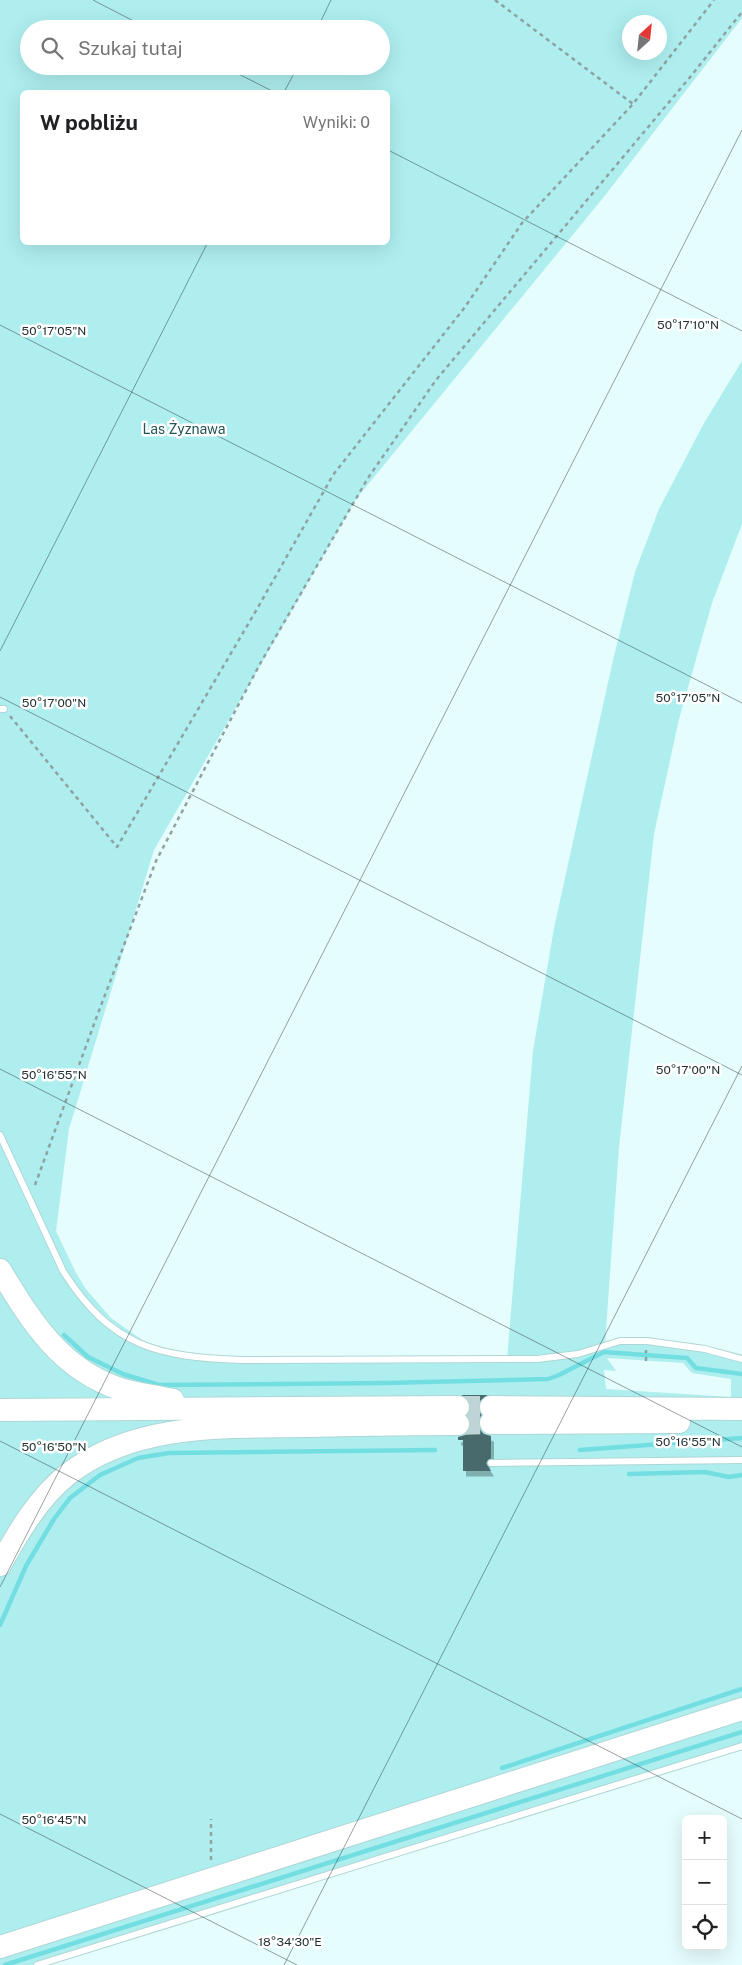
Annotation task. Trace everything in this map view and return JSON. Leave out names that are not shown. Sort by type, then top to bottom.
[{"type":"highway","points":[[0,1270],[28,1316],[43,1336],[88,1374],[121,1389],[221,1408]]},
{"type":"highway","points":[[0,1410],[221,1408],[458,1416],[210,1428],[149,1437],[108,1450],[87,1461],[58,1483],[40,1503],[0,1565]]},
{"type":"highway","points":[[742,1409],[491,1415],[742,1422]]},
{"type":"highway","points":[[0,1424],[172,1423],[210,1428]]},
{"type":"highway","points":[[0,1947],[742,1710]]},
{"type":"lane","points":[[0,1135],[63,1271],[84,1302],[100,1318],[133,1342],[171,1355],[201,1359],[242,1360],[537,1359],[578,1354],[620,1341],[647,1342],[705,1349],[742,1359]]},
{"type":"lane","points":[[491,1463],[742,1460]]},
{"type":"lane","points":[[37,1965],[742,1746]]},
{"type":"path","points":[[495,0],[633,104]]},
{"type":"path","points":[[2,709],[117,847],[334,475],[465,307],[522,223],[633,104],[714,0]]},
{"type":"path","points":[[30,1198],[156,862],[261,662],[368,478],[436,380],[691,76],[742,12]]},
{"type":"path","points":[[646,1352],[646,1361]]},
{"type":"path","points":[[211,1879],[212,1819]]},
{"type":"green space","name":"Las Żyznawa","points":[[0,0],[742,0],[742,18],[603,198],[356,499],[154,850],[69,1129],[56,1231],[85,1288],[111,1318],[145,1342],[201,1359],[507,1359],[533,1051],[554,928],[613,660],[635,572],[659,509],[704,423],[742,361],[742,524],[712,603],[679,719],[654,834],[619,1147],[605,1344],[621,1342],[656,1343],[742,1359],[742,1746],[37,1965],[0,1965]],"holes":[[[607,1358],[683,1363],[692,1373],[731,1379],[731,1397],[606,1389],[604,1370],[616,1371]]]},
{"type":"building","points":[[461,1395],[488,1395],[480,1401],[478,1407],[481,1415],[478,1424],[484,1434],[491,1436],[491,1458],[486,1463],[491,1471],[463,1471],[463,1440],[458,1440],[458,1437],[465,1435],[470,1430],[471,1423],[468,1416],[471,1406],[469,1400]]},
{"type":"waterway","points":[[64,1335],[88,1357],[123,1374],[159,1385],[548,1379],[604,1352],[687,1358],[696,1368],[742,1374]]},
{"type":"waterway","points":[[580,1450],[742,1438]]},
{"type":"waterway","points":[[0,1625],[26,1566],[54,1519],[70,1498],[100,1475],[138,1458],[169,1453],[435,1450]]},
{"type":"waterway","points":[[629,1474],[705,1472],[729,1477],[742,1475]]},
{"type":"waterway","points":[[502,1768],[742,1689]]},
{"type":"waterway","points":[[5,1965],[742,1732]]},
{"type":"tunnel","points":[[458,1407],[491,1407]]},
{"type":"tunnel","points":[[458,1424],[491,1423]]}]
